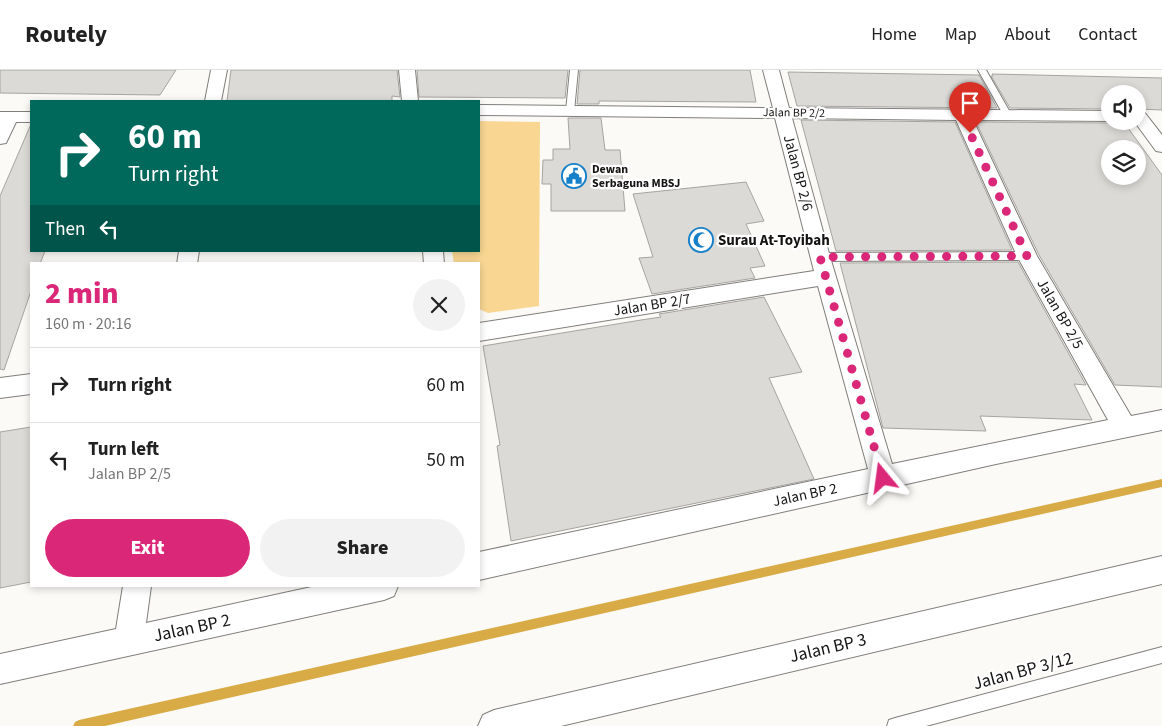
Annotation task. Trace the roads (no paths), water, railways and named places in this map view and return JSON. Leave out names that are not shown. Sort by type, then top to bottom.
[{"type":"street","points":[[213,100],[219,70]]},
{"type":"street","points":[[407,70],[410,100]]},
{"type":"street","name":"Jalan BP 2/6","points":[[771,70],[820,257],[883,478]]},
{"type":"street","name":"Jalan BP 2/2","points":[[480,110],[1101,116]]},
{"type":"street","name":"Jalan BP 2/5","points":[[962,116],[1027,256],[1125,428]]},
{"type":"street","points":[[0,140],[5,117],[30,118]]},
{"type":"street","points":[[1146,117],[1162,117]]},
{"type":"street","points":[[1146,127],[1162,147]]},
{"type":"street","name":"Jalan BP 2/7","points":[[480,332],[826,277]]},
{"type":"street","points":[[0,388],[30,384]]},
{"type":"street","name":"Jalan BP 2","points":[[480,566],[883,478],[1162,420]]},
{"type":"street","name":"Jalan BP 3","points":[[494,726],[1162,570]]},
{"type":"street","points":[[129,642],[137,587]]},
{"type":"street","name":"Jalan BP 2","points":[[0,669],[379,587]]},
{"type":"lane","points":[[570,111],[574,70]]},
{"type":"lane","points":[[982,70],[1007,114]]},
{"type":"lane","points":[[820,257],[1027,256]]},
{"type":"lane","name":"Jalan BP 3/12","points":[[895,726],[917,723],[1162,655]]},
{"type":"waterway","points":[[79,726],[1162,483]]},
{"type":"place","name":"Dewan Serbaguna MBSJ","points":[[574,176]]},
{"type":"place","name":"Surau At-Toyibah","points":[[701,240]]}]
